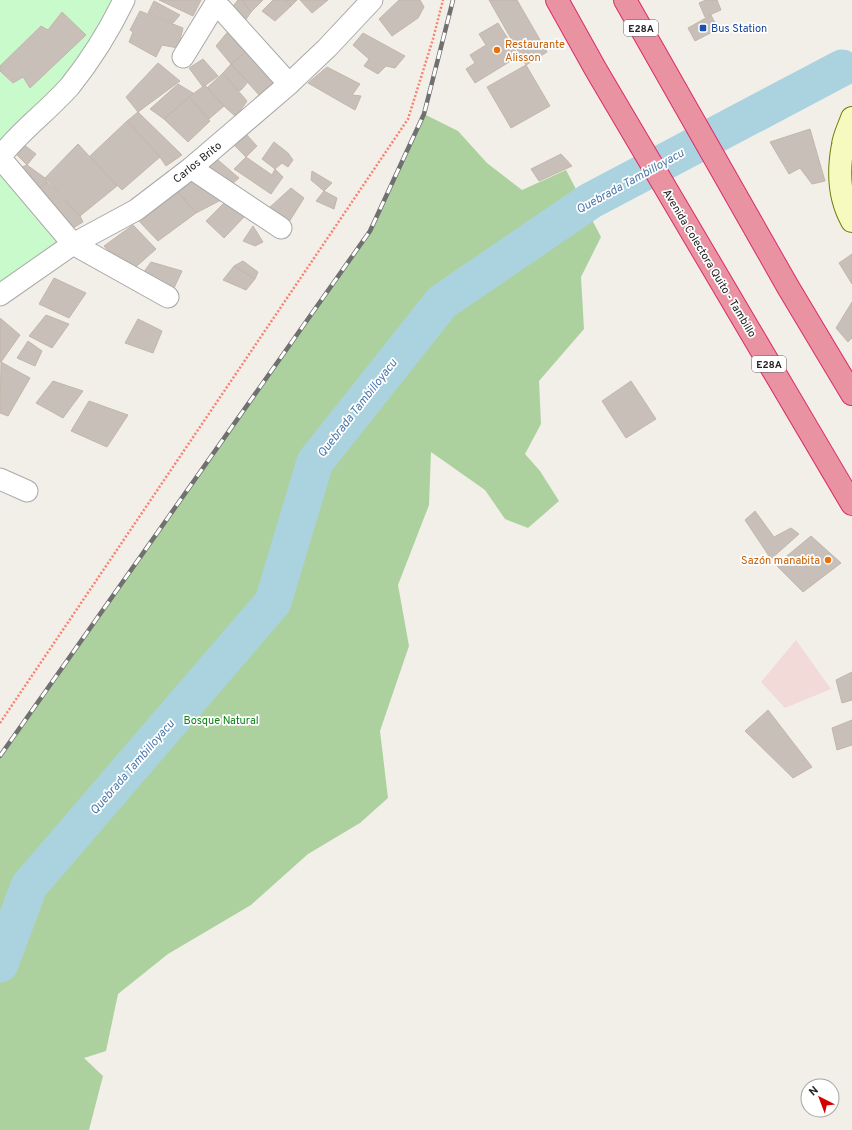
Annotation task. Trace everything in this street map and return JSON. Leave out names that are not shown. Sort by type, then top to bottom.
[{"type":"highway","name":"Avenida Colectora Quito - Tambillo","points":[[557,0],[609,92],[852,504]]},
{"type":"highway","name":"E28A","points":[[625,0],[788,287],[851,391]]},
{"type":"street","points":[[124,0],[100,42],[70,86],[0,156],[73,244],[168,297]]},
{"type":"street","name":"Carlos Brito","points":[[0,295],[73,244],[136,210],[191,168],[289,84],[327,48],[372,0]]},
{"type":"street","points":[[183,57],[217,2],[289,84]]},
{"type":"street","points":[[852,118],[843,144],[840,181],[845,208],[852,221]]},
{"type":"street","points":[[191,168],[281,228]]},
{"type":"street","points":[[0,479],[27,491]]},
{"type":"path","points":[[0,723],[408,119],[433,39],[443,0]]},
{"type":"shaded area","points":[[796,640],[831,689],[785,708],[761,682]]},
{"type":"green space","points":[[0,0],[120,0],[80,76],[1,159],[74,248],[0,294]]},
{"type":"green space","name":"Bosque Natural","points":[[424,114],[458,131],[487,163],[522,190],[566,170],[601,237],[581,277],[584,329],[539,381],[541,424],[525,454],[540,471],[559,501],[528,528],[505,519],[485,490],[431,452],[429,505],[398,585],[409,646],[380,731],[388,798],[360,823],[308,854],[251,905],[168,954],[118,994],[106,1051],[84,1058],[103,1076],[89,1130],[0,1130],[0,756],[370,231]]},
{"type":"building","points":[[159,0],[201,0],[193,16]]},
{"type":"building","points":[[238,0],[242,0],[251,12],[245,21],[230,10]]},
{"type":"building","points":[[242,0],[263,0],[251,12]]},
{"type":"building","points":[[273,0],[285,0],[291,6],[275,21],[262,11]]},
{"type":"building","points":[[285,0],[297,0],[291,6]]},
{"type":"building","points":[[300,0],[328,0],[312,13]]},
{"type":"building","points":[[399,0],[420,0],[424,7],[418,18],[392,36],[379,19]]},
{"type":"building","points":[[489,0],[517,0],[547,52],[526,65]]},
{"type":"building","points":[[706,0],[717,0],[721,10],[705,17],[699,3]]},
{"type":"building","points":[[154,1],[180,15],[173,23],[148,13]]},
{"type":"building","points":[[140,11],[183,28],[178,48],[162,45],[156,57],[129,42],[133,32],[130,30]]},
{"type":"building","points":[[62,12],[86,35],[30,88],[23,77],[13,83],[0,71],[0,66],[41,26],[48,30]]},
{"type":"building","name":"Bus Station","points":[[711,15],[718,29],[695,41],[688,28]]},
{"type":"building","name":"Restaurante Alisson","points":[[498,23],[519,56],[475,83],[466,69],[475,63],[470,55],[486,45],[479,34]]},
{"type":"building","points":[[230,29],[247,51],[231,64],[216,46]]},
{"type":"building","points":[[363,33],[405,56],[395,68],[386,66],[378,74],[364,66],[369,59],[353,45]]},
{"type":"building","points":[[247,51],[276,82],[260,96],[231,64]]},
{"type":"building","points":[[203,59],[218,76],[203,87],[189,68]]},
{"type":"building","points":[[158,63],[180,81],[138,112],[126,97]]},
{"type":"building","points":[[231,64],[248,82],[241,90],[238,91],[223,73]]},
{"type":"building","points":[[526,65],[550,106],[511,128],[487,87]]},
{"type":"building","points":[[327,67],[360,84],[352,95],[361,96],[355,110],[308,83]]},
{"type":"building","points":[[223,73],[247,101],[236,117],[207,88]]},
{"type":"building","points":[[178,84],[193,93],[164,119],[150,109]]},
{"type":"building","points":[[205,85],[224,106],[209,119],[189,97]]},
{"type":"building","points":[[189,97],[210,121],[188,142],[164,119]]},
{"type":"building","points":[[138,112],[182,155],[166,166],[160,157],[127,121]]},
{"type":"building","points":[[127,121],[160,157],[122,190],[89,157]]},
{"type":"building","points":[[810,129],[825,181],[812,184],[800,168],[789,174],[770,142]]},
{"type":"building","points":[[246,134],[257,146],[246,157],[233,144]]},
{"type":"building","points":[[274,142],[288,153],[293,160],[288,167],[282,163],[275,169],[262,159]]},
{"type":"building","points":[[23,144],[36,154],[27,165],[12,150]]},
{"type":"building","points":[[78,144],[117,186],[80,216],[45,178]]},
{"type":"building","points":[[561,154],[572,166],[539,181],[531,169]]},
{"type":"building","points":[[246,157],[272,175],[275,169],[283,177],[271,194],[234,169]]},
{"type":"building","points":[[218,160],[239,178],[232,184],[210,167]]},
{"type":"building","points":[[27,165],[45,178],[47,182],[33,193],[14,170]]},
{"type":"building","points":[[312,171],[332,183],[324,191],[311,180]]},
{"type":"building","points":[[192,174],[221,200],[196,213],[174,187]]},
{"type":"building","points":[[47,182],[80,216],[83,222],[68,231],[33,193]]},
{"type":"building","points":[[174,187],[196,213],[158,241],[136,218]]},
{"type":"building","points":[[291,188],[304,198],[289,222],[269,208]]},
{"type":"building","points":[[324,191],[337,198],[334,209],[316,201]]},
{"type":"building","points":[[225,202],[245,216],[224,238],[206,221]]},
{"type":"building","points":[[133,225],[156,249],[129,273],[104,246]]},
{"type":"building","points":[[253,226],[263,242],[255,246],[243,241]]},
{"type":"building","points":[[852,254],[852,284],[839,263]]},
{"type":"building","points":[[243,261],[258,272],[255,279],[234,266]]},
{"type":"building","points":[[151,262],[182,271],[174,288],[141,276]]},
{"type":"building","points":[[234,266],[255,279],[246,290],[223,280]]},
{"type":"building","points":[[54,278],[86,293],[69,318],[39,304]]},
{"type":"building","points":[[852,302],[852,338],[848,342],[836,328]]},
{"type":"building","points":[[46,315],[69,324],[52,348],[29,336]]},
{"type":"building","points":[[0,318],[20,335],[1,362],[0,362]]},
{"type":"building","points":[[138,319],[162,331],[153,353],[125,343]]},
{"type":"building","points":[[28,341],[42,351],[35,366],[17,358]]},
{"type":"building","points":[[1,362],[30,378],[8,416],[0,413]]},
{"type":"building","points":[[53,381],[83,391],[63,418],[36,403]]},
{"type":"building","points":[[631,381],[656,419],[626,438],[602,401]]},
{"type":"building","points":[[89,401],[128,415],[107,447],[71,431]]},
{"type":"building","points":[[755,511],[774,537],[791,528],[799,534],[771,559],[745,520]]},
{"type":"building","points":[[811,536],[841,563],[803,592],[776,565]]},
{"type":"building","points":[[852,672],[852,700],[842,703],[836,680]]},
{"type":"building","points":[[768,710],[812,767],[793,778],[745,731]]},
{"type":"building","points":[[852,720],[852,745],[837,750],[832,728]]},
{"type":"waterway","name":"Quebrada Tambilloyacu","points":[[0,964],[29,886],[273,602],[315,462],[442,302],[590,201],[842,68]]},
{"type":"railway","points":[[0,756],[370,231],[424,114],[453,0]]},
{"type":"place","name":"Bus Station","points":[[703,28]]},
{"type":"place","name":"Restaurante Alisson","points":[[497,50]]},
{"type":"place","name":"Sazón manabita","points":[[828,560]]}]
